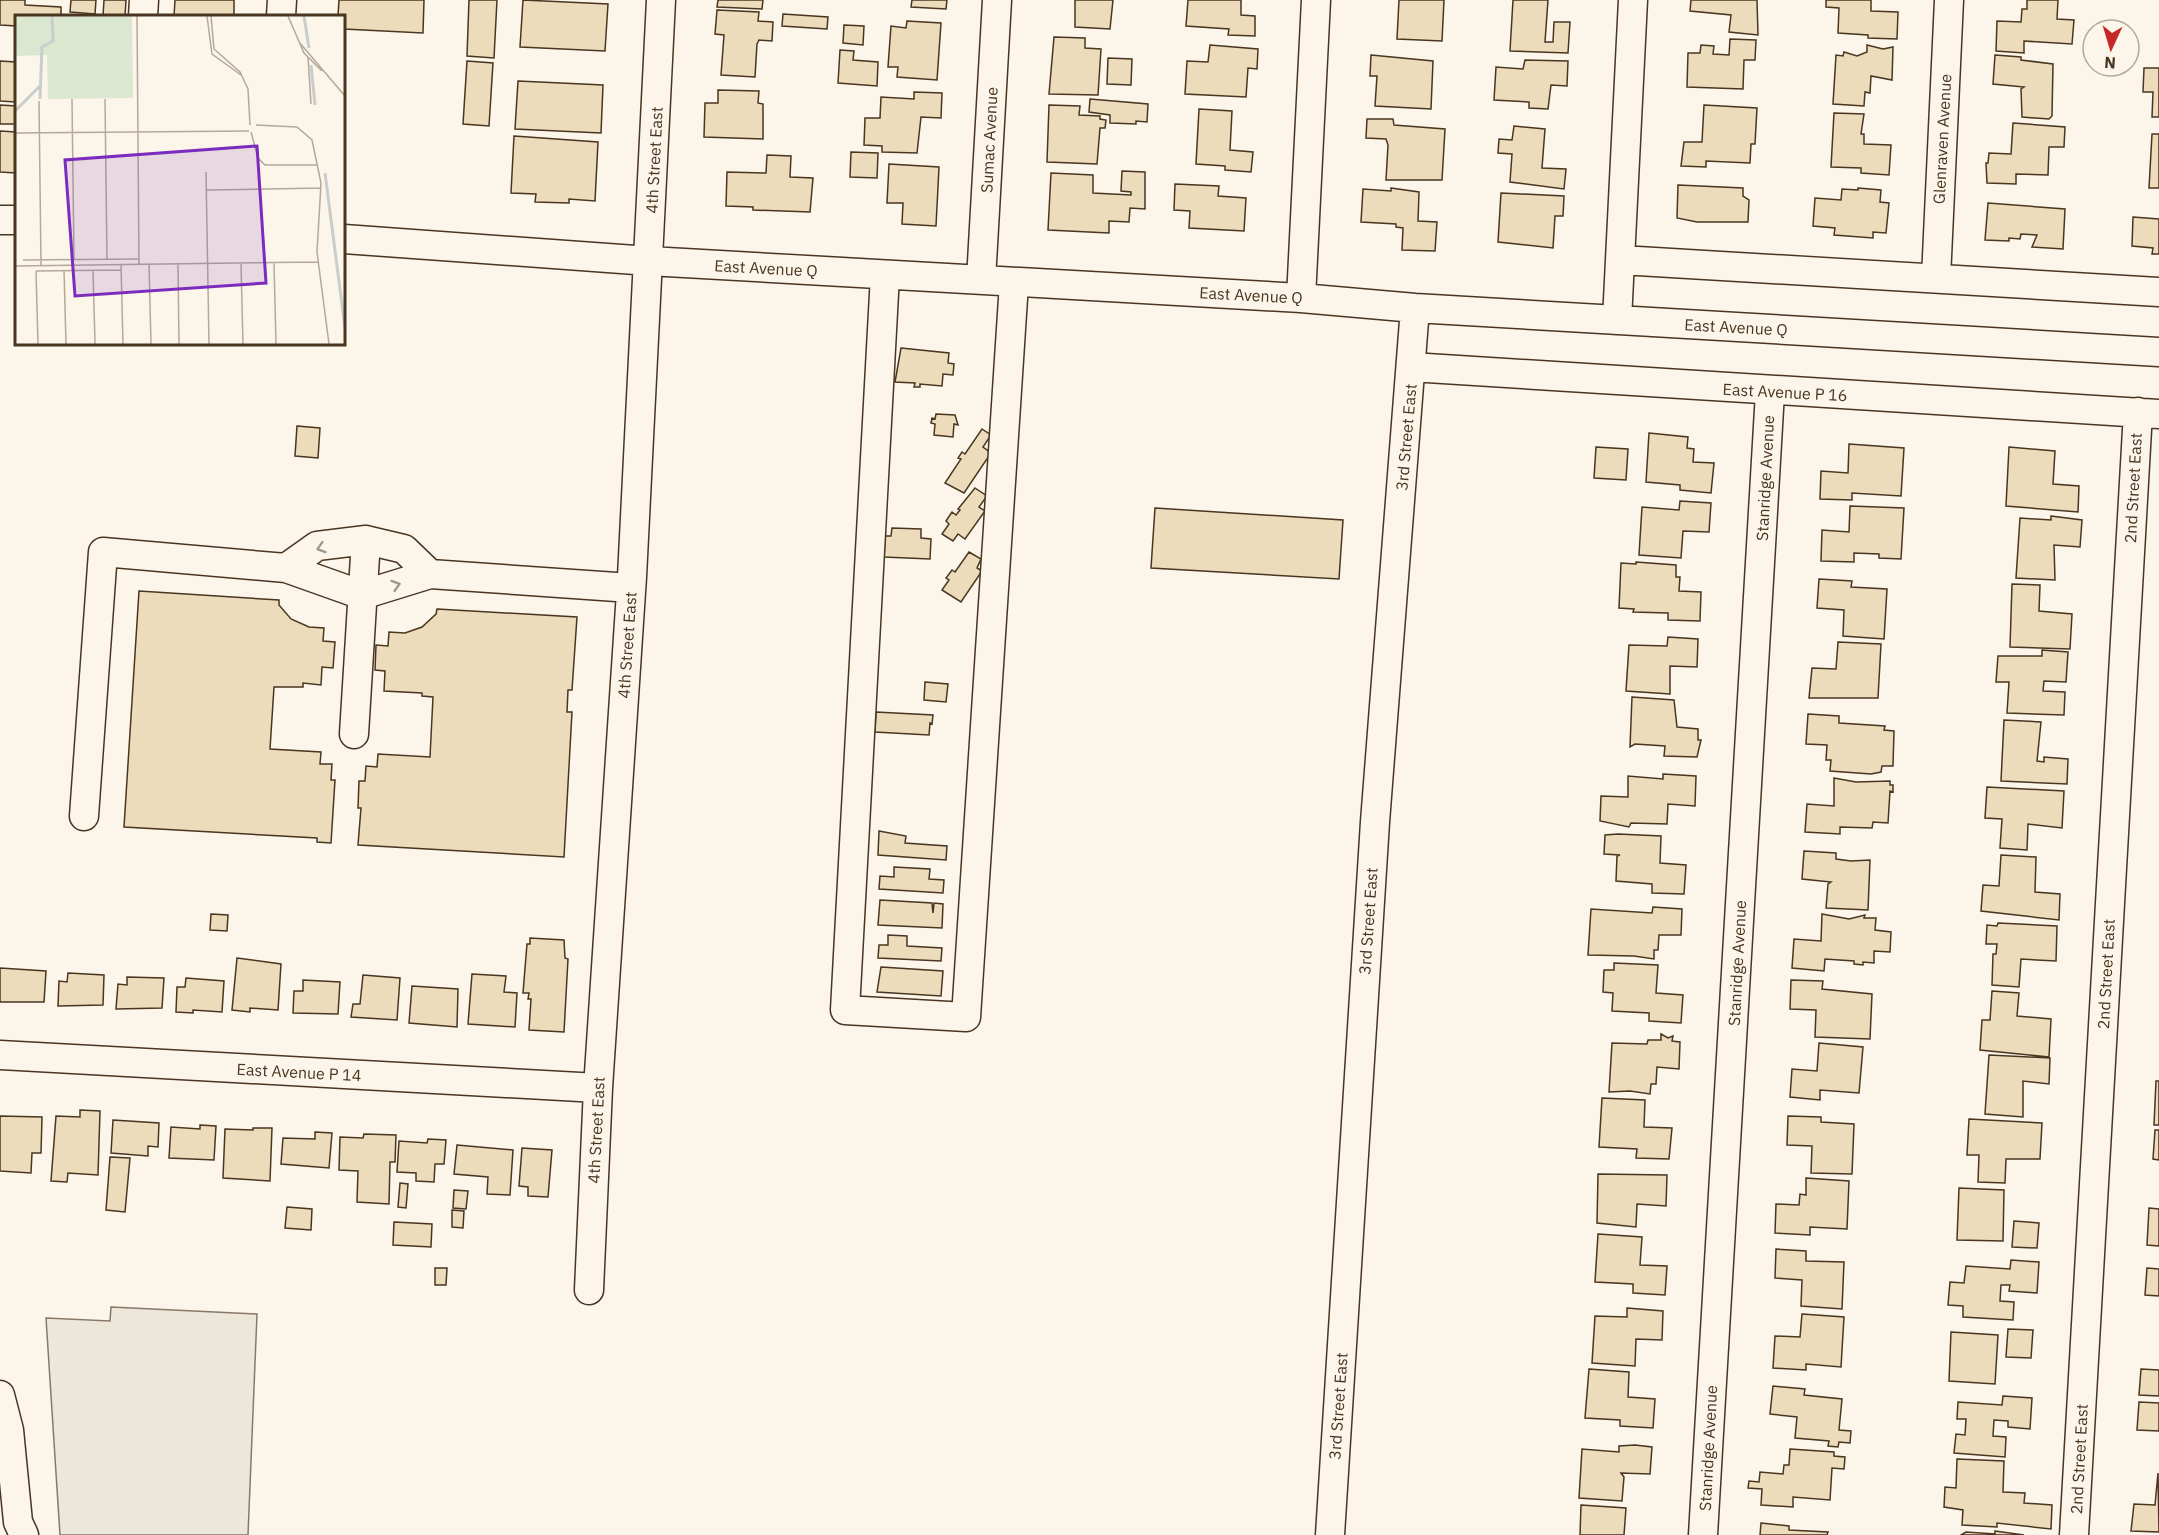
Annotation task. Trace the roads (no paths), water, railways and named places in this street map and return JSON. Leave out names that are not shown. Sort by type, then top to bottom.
[{"type":"street","points":[[143,15],[144,0]]},
{"type":"street","points":[[281,15],[282,0]]},
{"type":"street","name":"4th Street East","points":[[589,1290],[598,1088],[631,588],[661,0]]},
{"type":"street","name":"Sumac Avenue","points":[[981,280],[997,0]]},
{"type":"street","points":[[1301,298],[1316,0]]},
{"type":"street","points":[[1617,320],[1633,0]]},
{"type":"street","name":"Glenraven Avenue","points":[[1936,278],[1949,0]]},
{"type":"street","name":"East Avenue Q","points":[[345,239],[649,261],[1301,298],[1415,308],[2159,352]]},
{"type":"street","points":[[1621,260],[2159,292]]},
{"type":"street","points":[[885,275],[845,1011],[966,1017],[1014,283]]},
{"type":"street","name":"3rd Street East","points":[[1330,1535],[1375,822],[1415,308]]},
{"type":"street","name":"East Avenue P 16","points":[[1411,367],[1770,392],[2148,413]]},
{"type":"street","name":"Stanridge Avenue","points":[[1703,1535],[1770,392]]},
{"type":"street","name":"2nd Street East","points":[[2074,1535],[2148,413]]},
{"type":"street","points":[[286,568],[318,546],[366,540],[404,549],[430,574]]},
{"type":"street","points":[[354,734],[366,540]]},
{"type":"street","points":[[84,816],[103,552],[286,568],[362,595],[430,574],[631,588]]},
{"type":"street","name":"East Avenue P 14","points":[[0,1055],[598,1088]]},
{"type":"street","points":[[0,1395],[9,1430],[18,1530]]}]
